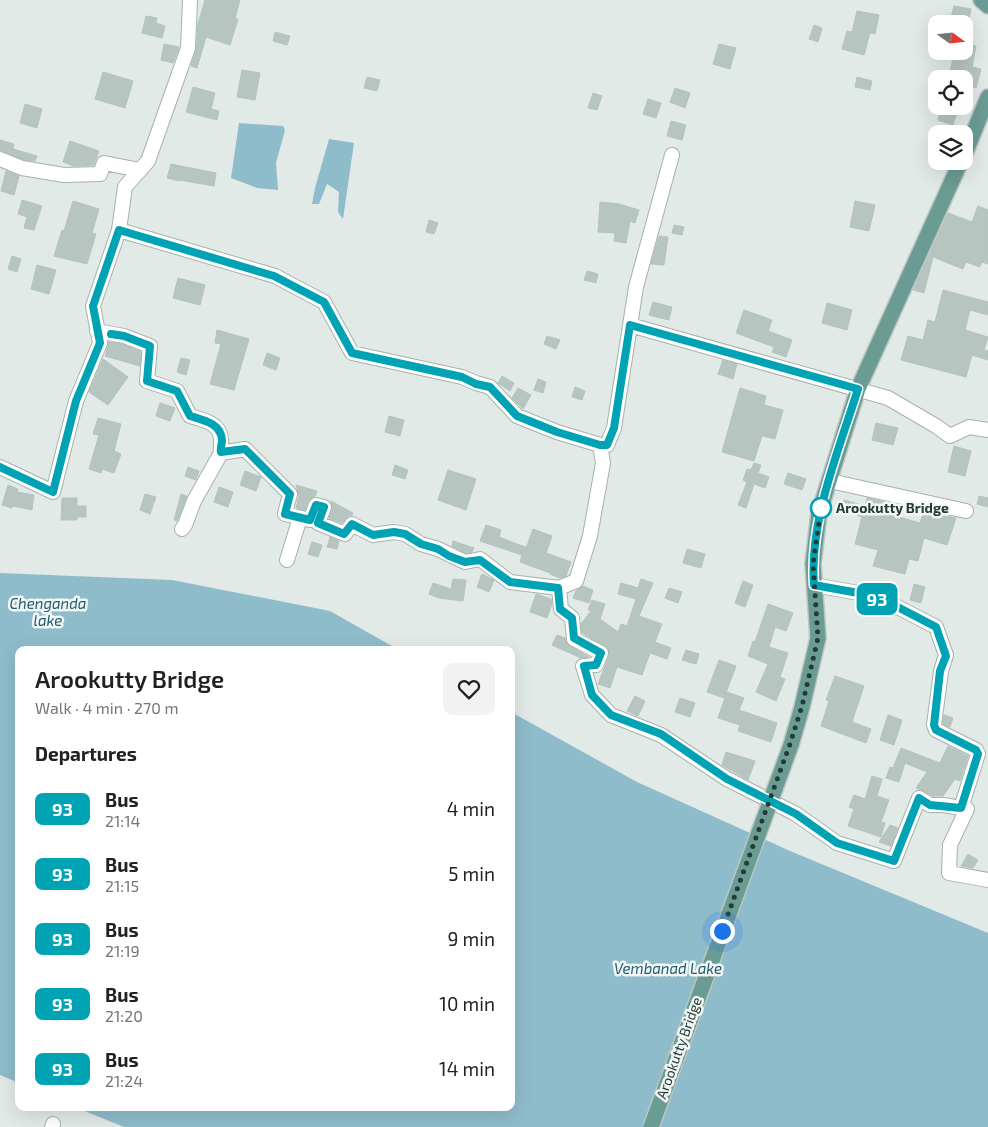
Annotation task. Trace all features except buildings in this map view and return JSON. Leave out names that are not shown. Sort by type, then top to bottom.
[{"type":"main road","points":[[981,0],[988,6]]},
{"type":"main road","points":[[973,134],[988,97]]},
{"type":"main road","name":"Arookutty Bridge","points":[[651,1127],[790,744],[802,706],[818,638],[813,564],[820,513],[858,389],[957,170]]},
{"type":"street","points":[[0,467],[53,492],[76,401],[100,343],[93,306],[119,230],[125,187],[148,161],[188,48],[190,0]]},
{"type":"street","points":[[119,230],[274,276],[324,302],[352,353],[462,377],[476,384],[490,387],[517,416],[557,432],[600,445],[607,445],[614,428],[636,287],[672,155]]},
{"type":"street","points":[[0,159],[22,168],[64,175],[100,174],[104,163],[140,170]]},
{"type":"street","points":[[630,325],[888,398],[950,436],[969,427],[988,430]]},
{"type":"street","points":[[97,331],[124,336],[150,346],[147,381],[177,391],[190,416],[212,423],[219,432],[222,439],[221,452],[194,501],[182,529]]},
{"type":"street","points":[[221,452],[245,449],[290,494],[285,514],[310,520],[316,505],[324,507],[318,523],[344,534],[352,524],[373,535],[394,532],[405,534],[421,544],[438,549],[449,556],[465,562],[480,560],[510,582],[558,588],[576,581],[590,536],[603,463],[600,445]]},
{"type":"street","points":[[830,481],[966,511]]},
{"type":"street","points":[[287,560],[300,518]]},
{"type":"street","points":[[814,585],[864,594],[888,602],[936,627],[946,656],[940,671],[934,725],[936,730],[976,750],[978,754],[961,808]]},
{"type":"street","points":[[558,588],[560,609],[572,618],[574,638],[601,653],[596,665],[584,666],[592,695],[611,715],[661,734],[727,779],[796,814],[837,843],[894,861],[919,798],[930,805],[967,809],[950,845],[950,873],[988,880]]},
{"type":"water","points":[[239,123],[283,126],[285,130],[276,163],[278,190],[257,188],[231,178]]},
{"type":"water","points":[[329,139],[354,143],[343,219],[338,212],[339,192],[327,184],[319,204],[312,204]]},
{"type":"water","name":"Chenganda lake","points":[[0,573],[172,580],[330,611],[392,646],[15,646],[15,1081],[0,1075]]},
{"type":"water","name":"Vembanad Lake","points":[[515,714],[637,782],[790,851],[988,933],[988,1127],[124,1127],[84,1111],[515,1111]]},
{"type":"bus line","name":"93","points":[[0,467],[53,492],[76,401],[100,343],[93,306],[119,230],[274,276],[324,302],[352,353],[462,377],[476,384],[490,387],[517,416],[557,432],[600,445],[607,445],[614,428],[630,325],[858,389],[820,513],[813,564],[814,585],[864,594],[888,602],[936,627],[946,656],[940,671],[934,725],[936,730],[976,750],[978,754],[961,808],[930,805],[919,798],[894,861],[837,843],[796,814],[727,779],[661,734],[611,715],[592,695],[584,666],[596,665],[601,653],[574,638],[572,618],[560,609],[558,588],[510,582],[480,560],[465,562],[449,556],[438,549],[421,544],[405,534],[394,532],[373,535],[352,524],[344,534],[318,523],[324,507],[316,505],[310,520],[285,514],[290,494],[245,449],[221,452],[222,439],[212,423],[190,416],[177,391],[147,381],[150,346],[124,336],[111,334]]},
{"type":"place","name":"Arookutty Bridge","points":[[821,508]]},
{"type":"route","points":[[722,931],[790,744],[802,706],[818,638],[813,564],[821,508]]}]
